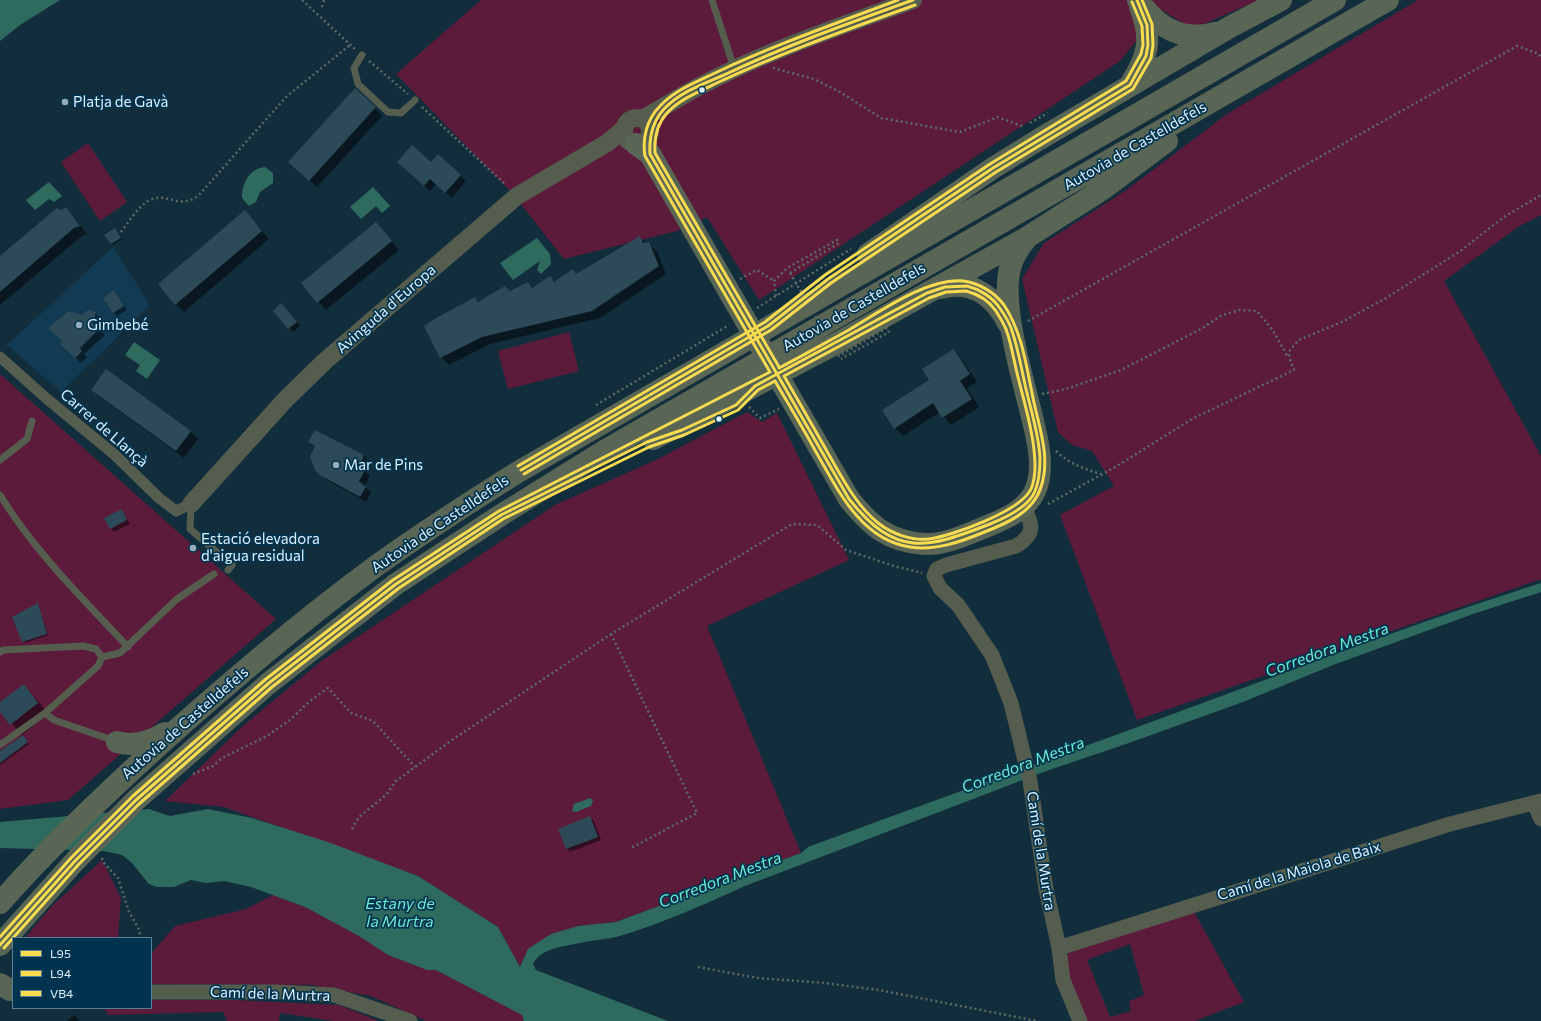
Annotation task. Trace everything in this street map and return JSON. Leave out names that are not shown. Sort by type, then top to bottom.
[{"type":"highway","points":[[1138,0],[1155,21],[1182,34],[1205,36],[1230,27]]},
{"type":"highway","points":[[1130,85],[1140,70],[1146,56],[1148,45],[1146,25],[1138,0]]},
{"type":"highway","points":[[768,326],[828,279],[993,168],[1130,85],[1230,27],[1281,0]]},
{"type":"highway","name":"Autovia de Castelldefels","points":[[0,903],[39,860],[96,802],[193,715],[312,616],[377,566],[448,517],[518,472],[768,326],[1335,0]]},
{"type":"highway","name":"Autovia de Castelldefels","points":[[0,954],[7,937],[75,861],[136,800],[269,683],[326,637],[396,584],[501,515],[624,440],[1388,0]]},
{"type":"highway","points":[[501,515],[755,386],[1026,238],[1103,189],[1245,82]]},
{"type":"highway","points":[[640,136],[735,292],[781,393],[849,499],[861,514],[876,528],[892,538],[912,543],[929,544],[952,539],[1007,517],[1023,506],[1035,492],[1039,472],[1039,451],[1017,327],[1007,298],[1011,263],[1026,238]]},
{"type":"highway","points":[[927,293],[956,286],[974,288],[991,298],[1017,327]]},
{"type":"highway","points":[[117,742],[135,744],[153,739],[193,715]]},
{"type":"highway","points":[[114,786],[122,774],[126,761],[125,752],[117,742]]},
{"type":"street","name":"Avinguda d'Europa","points":[[191,504],[280,405],[337,351],[517,196],[607,143],[640,136],[668,104],[698,87],[765,56],[913,0]]},
{"type":"street","name":"Carrer de Llançà","points":[[0,357],[46,398],[115,455],[159,498],[176,511],[191,504]]},
{"type":"street","points":[[934,576],[937,569],[946,565],[1016,546],[1026,540],[1031,531],[1032,523],[1023,506]]},
{"type":"street","name":"Camí de la Murtra","points":[[934,576],[940,588],[958,605],[992,655],[1010,703],[1030,781],[1046,889],[1059,948],[1063,980],[1080,1021]]},
{"type":"street","points":[[1538,802],[1541,819]]},
{"type":"street","name":"Camí de la Maiola de Baix","points":[[1059,948],[1435,829],[1538,802]]},
{"type":"street","name":"Camí de la Murtra","points":[[152,992],[276,992],[334,995],[410,1021]]},
{"type":"lane","points":[[712,0],[734,70]]},
{"type":"lane","points":[[362,55],[354,68],[358,84],[388,112],[401,113],[415,100]]},
{"type":"lane","points":[[0,460],[26,439],[32,421]]},
{"type":"lane","points":[[0,495],[23,531],[49,562],[128,647]]},
{"type":"lane","points":[[191,504],[190,529],[232,565],[228,570]]},
{"type":"lane","points":[[102,656],[120,654],[177,599],[214,574]]},
{"type":"lane","points":[[0,652],[3,650],[84,646],[96,649],[102,656]]},
{"type":"lane","points":[[0,745],[45,713],[98,666],[102,656]]},
{"type":"lane","points":[[45,713],[54,720],[117,742]]},
{"type":"path","points":[[322,7],[324,0]]},
{"type":"path","points":[[121,232],[146,202],[163,197],[187,202],[199,195],[286,97],[350,45]]},
{"type":"path","points":[[1017,327],[1517,46],[1539,54],[1541,59]]},
{"type":"path","points":[[765,56],[768,67],[814,79],[840,92],[880,118],[960,132],[998,117],[1024,127]]},
{"type":"path","points":[[1289,357],[1292,347],[1304,336],[1344,321],[1386,298],[1458,252],[1504,217],[1541,195]]},
{"type":"path","points":[[774,281],[787,268],[837,240],[839,243],[790,273],[839,356],[887,328],[889,332],[841,360]]},
{"type":"path","points":[[735,292],[757,270],[774,281],[776,296]]},
{"type":"path","points":[[1031,412],[1039,410],[1037,395],[1066,389],[1121,370],[1201,329],[1222,315],[1240,310],[1257,311],[1272,329],[1289,357],[1294,370],[1192,419],[1102,474],[1047,505],[1045,508]]},
{"type":"path","points":[[831,356],[892,324]]},
{"type":"path","points":[[747,406],[760,418],[782,408],[781,393]]},
{"type":"path","points":[[1053,448],[1066,460],[1080,468],[1102,474]]},
{"type":"path","points":[[352,829],[359,817],[386,795],[396,781],[452,740],[611,634],[792,524],[817,526],[846,550],[894,566],[934,576]]},
{"type":"path","points":[[611,634],[697,813],[631,848]]},
{"type":"path","points":[[188,779],[192,775],[213,766],[222,758],[237,752],[272,733],[328,688],[351,713],[373,721],[415,767]]},
{"type":"path","points":[[103,855],[103,862],[118,878],[129,912],[140,931],[139,937]]},
{"type":"path","points":[[698,967],[758,978],[824,983],[879,990],[1037,1021]]},
{"type":"shaded area","points":[[481,0],[1259,0],[1192,29],[1162,10],[1120,61],[759,300],[707,217],[677,231],[564,259],[512,193],[396,74]]},
{"type":"shaded area","points":[[1418,0],[1541,0],[1541,215],[1518,227],[1444,281],[1541,456],[1541,579],[1137,720],[1060,515],[1114,486],[1092,451],[1072,445],[1058,432],[1022,279],[1044,243],[1125,191],[1227,114]]},
{"type":"shaded area","points":[[88,143],[127,202],[100,221],[61,162]]},
{"type":"shaded area","name":"Gimbebé","points":[[113,247],[150,305],[61,392],[7,345]]},
{"type":"shaded area","points":[[569,332],[579,371],[508,389],[498,351]]},
{"type":"shaded area","points":[[0,374],[276,619],[68,800],[0,809]]},
{"type":"shaded area","points":[[747,412],[762,422],[777,413],[849,560],[707,626],[801,853],[616,922],[578,926],[525,956],[520,967],[498,927],[418,876],[224,807],[165,801],[244,725],[320,662],[555,505],[658,459]]},
{"type":"shaded area","points":[[102,860],[121,898],[118,937],[26,937],[51,907]]},
{"type":"shaded area","points":[[273,895],[305,907],[427,970],[436,970],[523,1015],[524,1021],[426,1021],[371,996],[312,985],[152,984],[152,953],[175,926],[246,909]]},
{"type":"shaded area","points":[[1193,910],[1244,1002],[1195,1021],[1087,1021],[1065,971],[1068,953]],"holes":[[[1130,944],[1144,995],[1129,1001],[1131,1011],[1110,1017],[1087,960]]]},
{"type":"shaded area","points":[[152,1000],[235,1000],[339,1005],[379,1021],[334,1021],[280,1013],[279,1021],[227,1021],[223,1012],[108,1015],[105,1009],[152,1009]]},
{"type":"water","points":[[0,0],[60,0],[20,25],[0,41]]},
{"type":"water","points":[[265,167],[273,173],[273,183],[260,192],[256,202],[249,206],[242,198],[245,182],[251,174],[259,168]]},
{"type":"water","points":[[49,182],[62,196],[54,202],[49,199],[35,210],[26,200]]},
{"type":"water","points":[[373,187],[390,206],[382,213],[376,206],[361,219],[350,207]]},
{"type":"water","points":[[537,238],[550,254],[551,264],[541,274],[537,270],[540,261],[513,280],[500,263]]},
{"type":"water","points":[[134,342],[160,360],[147,379],[136,371],[140,365],[125,355]]},
{"type":"water","name":"Estany de la Murtra","points":[[1541,583],[1541,592],[1473,614],[1333,665],[1243,702],[1049,770],[745,886],[700,906],[639,930],[617,937],[563,946],[551,950],[541,955],[533,964],[536,970],[668,1021],[524,1021],[522,1015],[436,970],[427,970],[388,955],[359,936],[305,907],[251,887],[224,881],[206,883],[191,880],[174,887],[157,887],[149,884],[132,863],[122,855],[104,851],[0,848],[0,822],[149,809],[170,816],[208,809],[252,818],[328,842],[418,876],[498,927],[520,967],[528,949],[551,934],[578,926],[616,922],[801,853],[808,847],[1371,641],[1484,601]]},
{"type":"water","points":[[590,798],[593,800],[591,806],[576,812],[572,811],[574,804]]},
{"type":"building","points":[[355,88],[376,107],[309,181],[288,162]]},
{"type":"building","points":[[412,145],[431,162],[438,154],[461,175],[445,193],[430,179],[424,186],[397,162]]},
{"type":"building","points":[[66,207],[80,226],[74,228],[0,292],[0,256],[57,208],[61,210]]},
{"type":"building","points":[[245,210],[262,231],[175,305],[158,284]]},
{"type":"building","points":[[376,222],[392,241],[317,303],[301,283]]},
{"type":"building","points":[[115,228],[121,238],[111,244],[104,235]]},
{"type":"building","points":[[640,236],[643,243],[649,242],[659,266],[592,311],[482,337],[440,358],[424,326],[436,318],[475,297],[478,302],[505,286],[510,291],[528,282],[532,288],[550,276],[554,282],[573,269],[576,274]]},
{"type":"building","points":[[114,290],[124,306],[113,313],[103,298]]},
{"type":"building","points":[[281,303],[297,322],[288,329],[273,311]]},
{"type":"building","points":[[88,310],[96,312],[93,324],[100,328],[80,348],[82,351],[75,358],[60,344],[62,341],[48,328],[69,311],[82,315]]},
{"type":"building","points":[[954,349],[970,374],[960,381],[972,399],[942,418],[933,403],[894,429],[882,410],[929,380],[922,369]]},
{"type":"building","points":[[106,369],[191,431],[176,451],[91,390]]},
{"type":"building","name":"Mar de Pins","points":[[315,430],[364,455],[360,466],[365,470],[359,481],[366,487],[360,497],[320,475],[315,470],[310,457],[315,446],[308,442]]},
{"type":"building","points":[[122,509],[127,520],[110,529],[104,518]]},
{"type":"building","points":[[38,603],[47,634],[22,642],[12,617]]},
{"type":"building","points":[[24,684],[38,703],[10,725],[0,712],[0,702]]},
{"type":"building","points":[[23,735],[28,742],[0,763],[0,751]]},
{"type":"building","points":[[590,816],[598,837],[566,849],[558,829]]},
{"type":"transit line","name":"VB4","points":[[0,937],[71,858],[133,796],[266,679],[393,580],[499,511],[770,372],[645,156],[644,142],[646,129],[660,106],[672,95],[686,87],[760,53],[898,0]]},
{"type":"transit line","name":"L95","points":[[777,374],[650,154],[650,142],[654,124],[660,114],[670,103],[692,89],[747,64],[841,26],[913,0]]},
{"type":"transit line","name":"L95","points":[[521,470],[768,326],[828,279],[993,168],[1130,85],[1146,56],[1148,45],[1147,25],[1137,0]]},
{"type":"transit line","name":"L94","points":[[524,474],[771,330],[831,283],[996,172],[1133,89],[1151,58],[1153,45],[1152,24],[1142,0]]},
{"type":"transit line","name":"VB4","points":[[518,466],[765,322],[825,275],[990,164],[1126,81],[1141,54],[1143,45],[1142,26],[1132,2]]},
{"type":"transit line","name":"L94","points":[[779,367],[655,153],[655,142],[659,127],[667,113],[678,103],[719,82],[792,51],[915,5]]},
{"type":"transit line","name":"VB4","points":[[775,381],[842,497],[865,524],[878,535],[893,542],[910,547],[929,548],[947,545],[974,536],[1000,526],[1025,511],[1032,504],[1041,487],[1045,467],[1044,447],[1020,341],[1011,317],[1004,305],[996,296],[980,286],[963,281],[949,282],[934,285],[918,291],[888,306],[847,331],[779,368]]},
{"type":"transit line","name":"L95","points":[[967,286],[981,291],[993,300],[1003,313],[1011,328],[1019,354],[1035,425],[1040,462],[1039,475],[1032,497],[1022,507],[1009,515],[990,524],[948,539],[930,543],[913,543],[897,539],[882,531],[866,518],[849,499],[777,374],[927,293],[945,287],[967,286]]},
{"type":"transit line","name":"L94","points":[[966,291],[987,301],[996,311],[1006,329],[1032,434],[1035,464],[1034,478],[1031,489],[1025,497],[1014,506],[1000,514],[969,528],[940,537],[929,539],[909,538],[884,527],[870,516],[863,508],[839,473],[784,376],[929,298],[946,292],[966,291]]},
{"type":"transit line","name":"L95","points":[[0,945],[75,861],[136,800],[269,683],[396,584],[501,515],[647,442],[682,430],[736,405],[755,386],[777,374]]},
{"type":"transit line","name":"L94","points":[[14,937],[79,864],[139,804],[272,687],[399,588],[503,519],[649,447],[684,435],[738,410],[758,390],[775,381]]},
{"type":"transit line","name":"L94","points":[[4,948],[12,939]]},
{"type":"place","name":"Platja de Gavà","points":[[65,102]]},
{"type":"place","name":"Gimbebé","points":[[79,325]]},
{"type":"place","name":"Mar de Pins","points":[[336,465]]},
{"type":"place","name":"Estació elevadora d'aigua residual","points":[[193,548]]},
{"type":"water label","name":"Corredora Mestra","points":[[1327,650]]},
{"type":"water label","name":"Corredora Mestra","points":[[1023,765]]},
{"type":"water label","name":"Corredora Mestra","points":[[720,880]]}]
